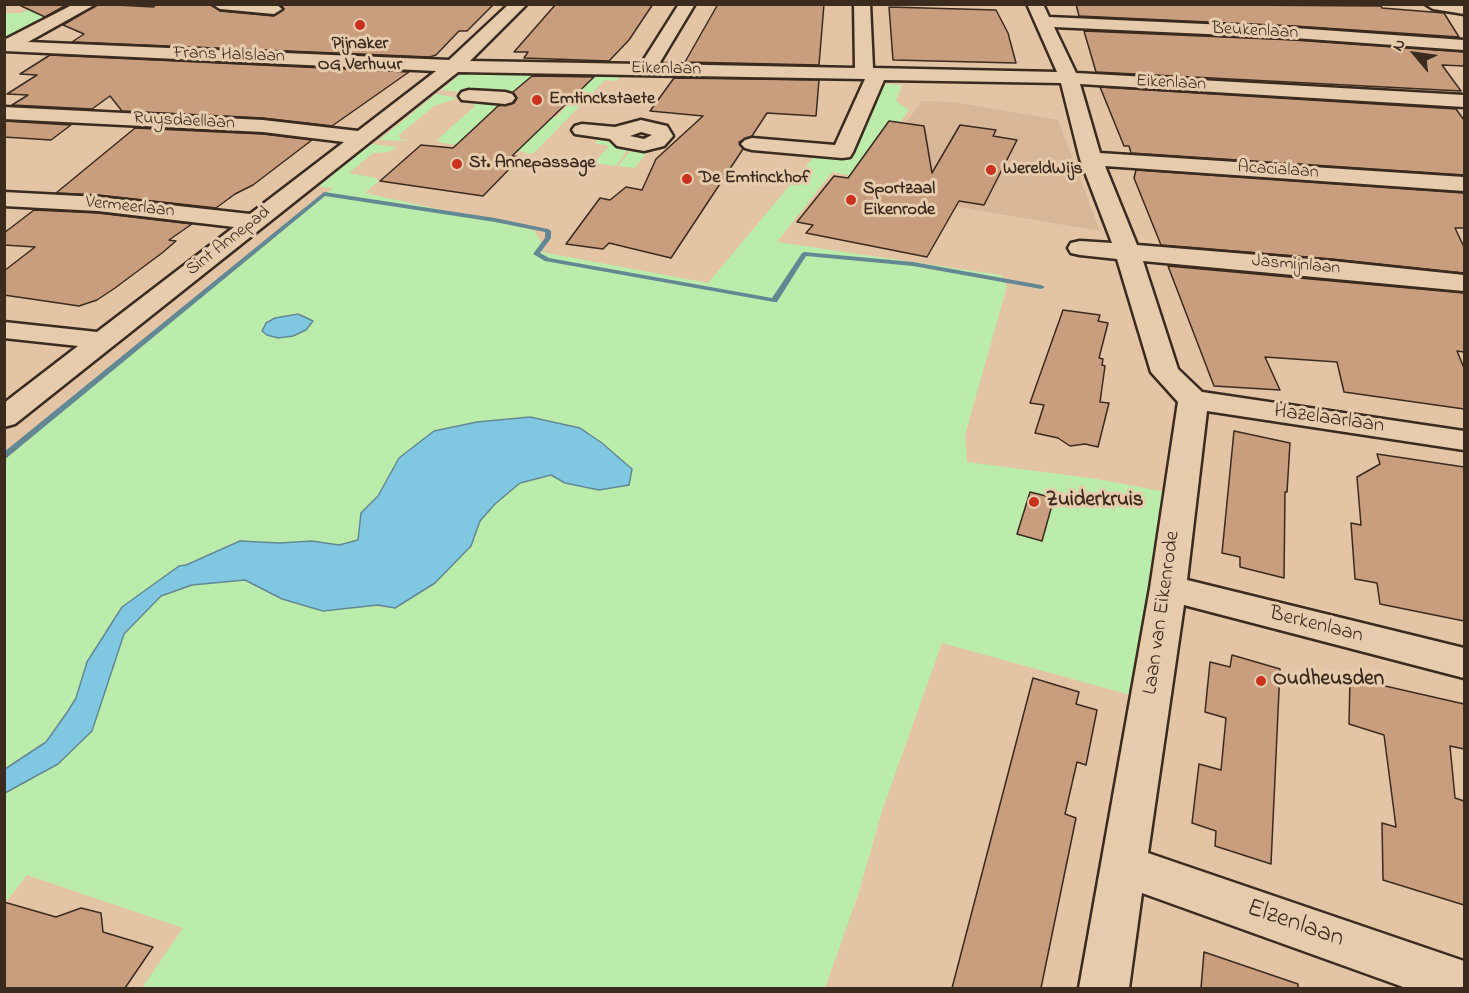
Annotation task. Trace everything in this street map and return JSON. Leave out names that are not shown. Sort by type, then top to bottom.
[{"type":"street","points":[[5,46],[88,4]]},
{"type":"street","points":[[220,4],[274,9]]},
{"type":"street","name":"Sint Annepad","points":[[4,418],[454,66],[519,4]]},
{"type":"street","points":[[646,70],[687,4]]},
{"type":"street","points":[[752,144],[843,152],[871,73],[862,4]]},
{"type":"street","points":[[1433,4],[1464,9]]},
{"type":"street","points":[[1040,14],[1071,85],[1091,159],[1128,253],[1165,372],[1193,400]]},
{"type":"street","name":"Beukenlaan","points":[[1040,14],[1464,45]]},
{"type":"street","name":"Frans Halslaan","points":[[5,46],[454,66]]},
{"type":"street","name":"Eikenlaan","points":[[454,66],[871,73],[1071,85],[1464,101]]},
{"type":"street","name":"Eikenlaan","points":[[922,90],[1071,85]]},
{"type":"street","points":[[469,96],[505,98]]},
{"type":"street","name":"Ruysdaellaan","points":[[4,114],[263,126],[362,138]]},
{"type":"street","points":[[582,130],[619,134]]},
{"type":"street","name":"Acacialaan","points":[[1091,159],[1464,184]]},
{"type":"street","name":"Vermeerlaan","points":[[4,200],[98,204],[255,222]]},
{"type":"street","points":[[1080,248],[1128,253]]},
{"type":"street","name":"Jasmijnlaan","points":[[1128,253],[1332,269],[1464,283]]},
{"type":"street","points":[[4,330],[103,341]]},
{"type":"street","name":"Hazelaarlaan","points":[[1193,400],[1464,440]]},
{"type":"street","name":"Laan van Eikenrode","points":[[1104,988],[1168,588],[1193,400]]},
{"type":"street","name":"Berkenlaan","points":[[1168,588],[1464,663]]},
{"type":"street","name":"Elzenlaan","points":[[1125,866],[1464,985]]},
{"type":"shaded area","points":[[922,101],[954,102],[1058,120],[1100,231],[928,202],[864,179]]},
{"type":"green space","points":[[40,5],[75,5],[13,34],[16,36],[5,41],[5,13],[21,13]]},
{"type":"green space","points":[[462,73],[621,76],[616,81],[605,80],[533,154],[464,146],[437,140],[475,106],[470,99],[502,101],[493,110],[556,117],[576,97],[516,89],[507,97],[441,90]]},
{"type":"green space","points":[[885,84],[902,85],[896,101],[909,110],[860,177],[832,172],[777,242],[1001,275],[1007,286],[965,435],[967,462],[1097,479],[1171,493],[1134,696],[942,643],[883,808],[858,895],[825,988],[142,988],[183,928],[27,875],[5,903],[5,793],[58,764],[92,731],[124,634],[161,596],[192,585],[245,580],[282,599],[395,608],[435,583],[470,546],[480,521],[495,504],[520,483],[551,475],[565,483],[632,469],[622,461],[530,417],[477,422],[435,431],[399,458],[378,496],[362,513],[358,540],[339,545],[312,541],[279,543],[179,566],[87,662],[76,698],[46,742],[5,769],[5,458],[334,187],[324,188],[320,185],[371,144],[398,147],[388,152],[373,153],[349,173],[376,178],[379,181],[365,193],[533,230],[540,239],[542,252],[708,283],[817,153],[852,157]]},
{"type":"green space","points":[[436,94],[458,98],[434,106],[399,135],[401,140],[409,139],[405,141],[379,140]]},
{"type":"green space","points":[[602,135],[613,136],[616,144],[628,149],[616,166],[594,163],[609,146],[595,143]]},
{"type":"green space","points":[[632,149],[648,151],[635,168],[618,166]]},
{"type":"water","points":[[298,314],[313,321],[306,330],[293,336],[278,338],[262,331],[266,323],[275,318]]},
{"type":"water","points":[[530,417],[580,428],[602,443],[632,469],[629,485],[599,490],[565,483],[551,475],[520,483],[495,504],[480,521],[471,546],[435,583],[395,608],[378,605],[323,611],[282,599],[245,580],[192,585],[161,596],[124,634],[92,731],[58,764],[5,793],[5,769],[46,742],[76,698],[87,662],[122,607],[179,566],[240,541],[279,543],[312,541],[339,545],[358,540],[361,513],[378,496],[399,458],[434,431],[477,422]]},
{"type":"building","points":[[17,4],[68,4],[45,17]]},
{"type":"building","points":[[98,4],[154,7],[154,4],[210,4],[220,11],[274,16],[284,9],[280,4],[494,4],[467,31],[459,31],[436,55],[430,57],[72,42],[84,34],[63,25]]},
{"type":"building","points":[[556,4],[653,4],[629,40],[609,61],[524,58],[528,52],[514,52]]},
{"type":"building","points":[[718,4],[824,4],[819,65],[685,62]]},
{"type":"building","points":[[1076,4],[1381,6],[1382,8],[1444,13],[1459,37],[1294,26],[1079,16]]},
{"type":"building","points":[[889,7],[996,10],[1008,33],[1016,63],[893,60]]},
{"type":"building","points":[[1084,31],[1294,40],[1464,52],[1464,66],[1442,65],[1461,91],[1096,72]]},
{"type":"building","points":[[50,55],[409,72],[332,126],[263,118],[122,111],[110,96],[92,109],[12,105],[28,95],[7,94],[37,75],[20,74]]},
{"type":"building","points":[[532,76],[594,77],[512,156],[521,157],[483,196],[380,181],[421,145],[453,148],[498,106],[514,103],[517,98],[513,92]]},
{"type":"building","name":"De Emtinckhof","points":[[674,78],[819,80],[816,116],[767,113],[752,136],[739,142],[743,149],[671,258],[609,243],[603,249],[566,244],[600,198],[610,200],[626,187],[642,190],[656,159],[703,116],[650,111]]},
{"type":"building","points":[[1100,87],[1456,109],[1464,120],[1464,175],[1131,153],[1129,146],[1124,146]]},
{"type":"building","points":[[4,121],[71,125],[51,140],[4,137]]},
{"type":"building","points":[[889,121],[924,126],[932,173],[960,125],[996,130],[993,136],[1017,140],[984,205],[959,201],[927,257],[806,233],[813,225],[797,222],[834,176],[848,178]]},
{"type":"building","points":[[135,128],[263,134],[312,140],[253,185],[235,194],[216,208],[98,195],[56,193]]},
{"type":"building","points":[[1136,170],[1464,193],[1464,228],[1455,228],[1464,247],[1464,273],[1161,245],[1134,178]]},
{"type":"building","points":[[34,210],[98,213],[192,224],[169,240],[176,241],[162,253],[115,288],[97,300],[79,306],[4,295],[4,271],[35,247],[4,245],[4,233]]},
{"type":"building","points":[[1168,266],[1464,293],[1464,352],[1457,351],[1464,368],[1464,409],[1344,392],[1337,362],[1265,357],[1280,390],[1214,386]]},
{"type":"building","points":[[1063,310],[1100,315],[1098,321],[1108,323],[1099,358],[1103,359],[1102,365],[1105,366],[1100,402],[1109,403],[1098,447],[1085,444],[1070,446],[1058,438],[1035,433],[1044,405],[1030,403]]},
{"type":"building","points":[[1234,431],[1290,443],[1287,492],[1285,492],[1284,578],[1240,567],[1240,557],[1222,553]]},
{"type":"building","points":[[1377,454],[1464,467],[1464,621],[1380,604],[1377,583],[1355,579],[1351,523],[1361,525],[1357,477],[1380,464]]},
{"type":"building","points":[[1030,492],[1054,498],[1042,541],[1017,534]]},
{"type":"building","points":[[1232,655],[1280,669],[1271,864],[1215,846],[1216,831],[1192,823],[1199,764],[1221,770],[1226,718],[1205,712],[1210,662],[1230,667]]},
{"type":"building","points":[[1033,678],[1079,692],[1076,704],[1097,710],[1086,765],[1077,762],[1065,814],[1076,818],[1041,988],[952,988]]},
{"type":"building","points":[[1350,678],[1464,704],[1464,749],[1450,746],[1455,798],[1464,801],[1464,905],[1383,880],[1382,823],[1396,827],[1384,735],[1349,724]]},
{"type":"building","points":[[4,902],[56,917],[81,908],[101,913],[103,932],[153,947],[125,988],[4,988]]},
{"type":"building","points":[[1204,952],[1298,984],[1298,988],[1201,988]]},
{"type":"waterway","points":[[4,457],[324,194],[495,220],[548,231],[548,238],[536,254],[547,260],[774,300],[804,254],[913,264],[1041,287]]},
{"type":"place","name":"Pijnaker OG Verhuur","points":[[360,25]]},
{"type":"place","name":"Emtinckstaete","points":[[537,100]]},
{"type":"place","name":"St. Annepassage","points":[[457,164]]},
{"type":"place","name":"WereldWijs","points":[[991,170]]},
{"type":"place","name":"De Emtinckhof","points":[[687,179]]},
{"type":"place","name":"Sportzaal Eikenrode","points":[[851,200]]},
{"type":"place","name":"Zuiderkruis","points":[[1034,502]]},
{"type":"place","name":"Oudheusden","points":[[1261,681]]}]
